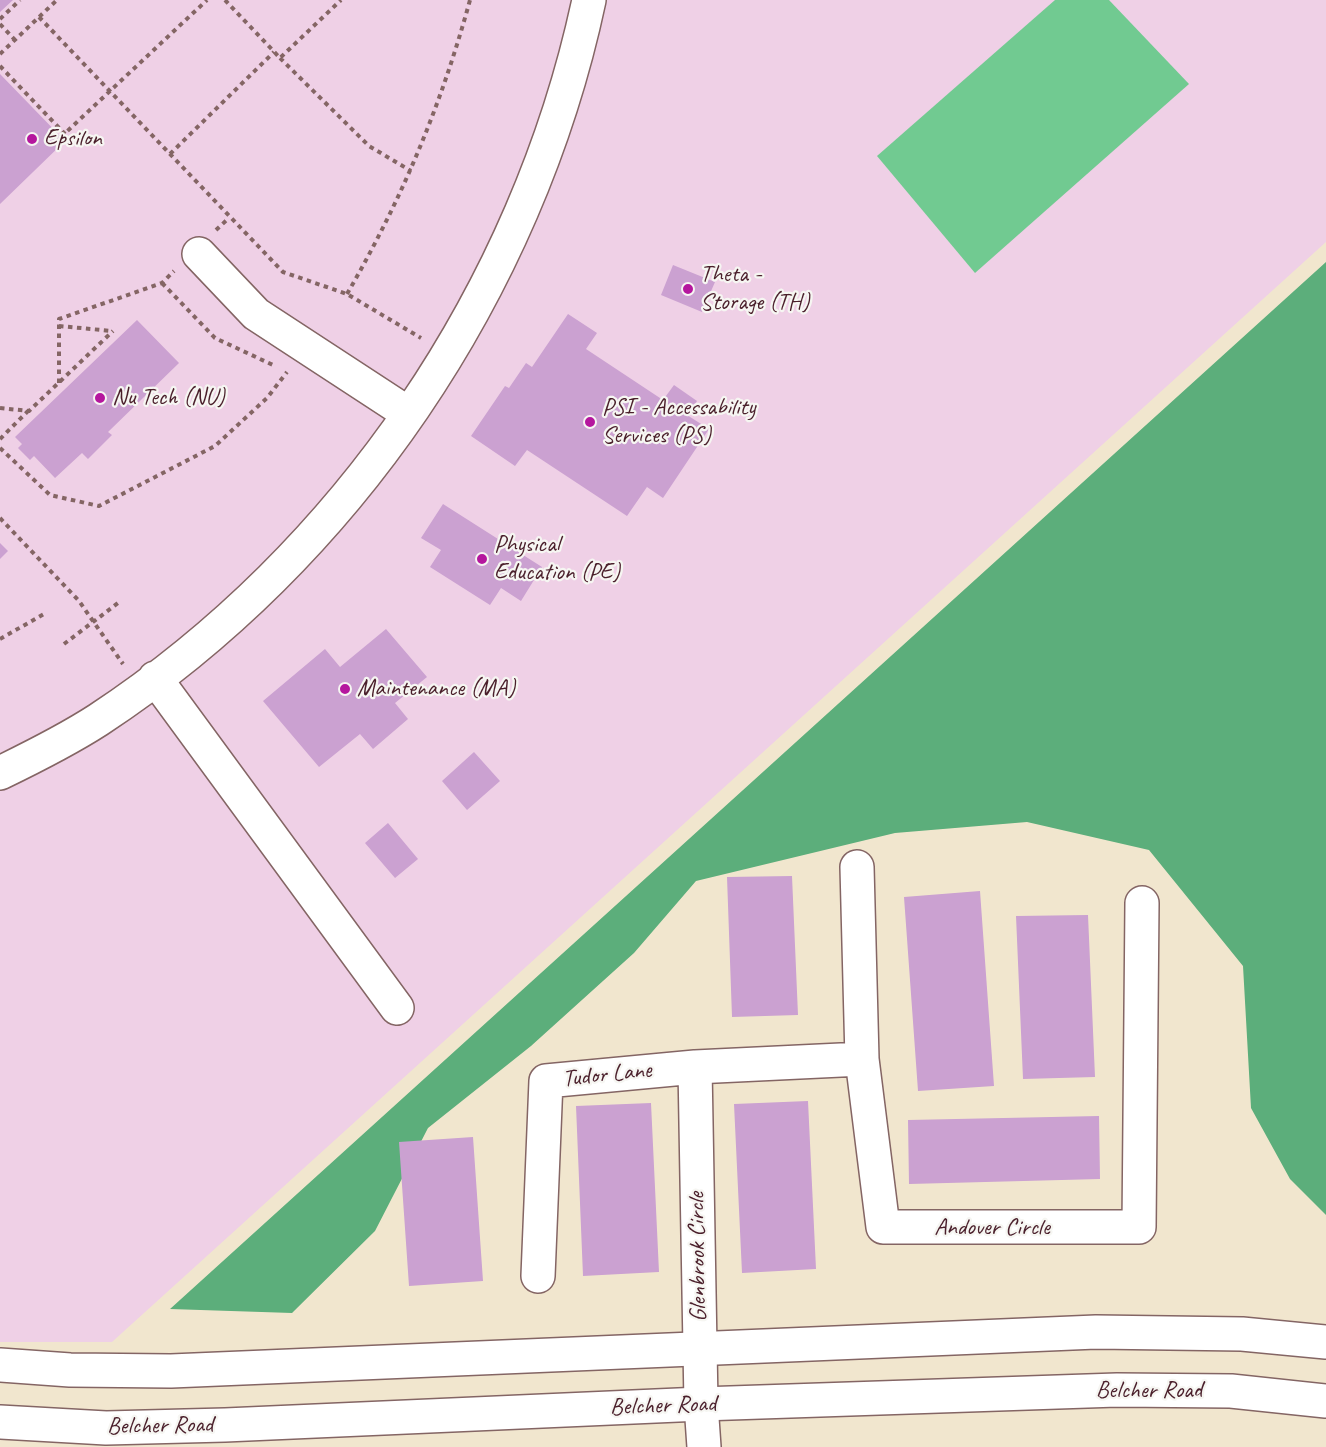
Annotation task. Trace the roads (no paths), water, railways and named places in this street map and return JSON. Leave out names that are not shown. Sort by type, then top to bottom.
[{"type":"main road","points":[[0,773],[97,720],[141,674],[231,618],[293,556],[340,504],[409,414],[474,312],[510,241],[550,144],[577,56],[590,0]]},
{"type":"main road","points":[[196,252],[256,314],[409,414]]},
{"type":"main road","points":[[141,674],[397,1008]]},
{"type":"main road","name":"Andover Circle","points":[[857,867],[862,1059],[883,1227],[1139,1227],[1142,903]]},
{"type":"main road","name":"Tudor Lane","points":[[538,1276],[546,1082],[695,1067],[862,1059]]},
{"type":"main road","name":"Glenbrook Circle","points":[[695,1067],[701,1404],[704,1447]]},
{"type":"main road","points":[[0,1365],[70,1370],[171,1371],[1096,1332],[1242,1334],[1326,1342]]},
{"type":"main road","name":"Belcher Road","points":[[0,1422],[106,1428],[225,1425],[701,1404],[1117,1390],[1231,1391],[1326,1401]]},
{"type":"place","name":"Epsilon","points":[[32,139]]},
{"type":"place","name":"Theta - Storage (TH)","points":[[688,289]]},
{"type":"place","name":"Nu Tech (NU)","points":[[100,398]]},
{"type":"place","name":"PSI - Accessability Services (PS)","points":[[590,422]]},
{"type":"place","name":"Physical Education (PE)","points":[[482,559]]},
{"type":"place","name":"Maintenance (MA)","points":[[345,689]]}]
